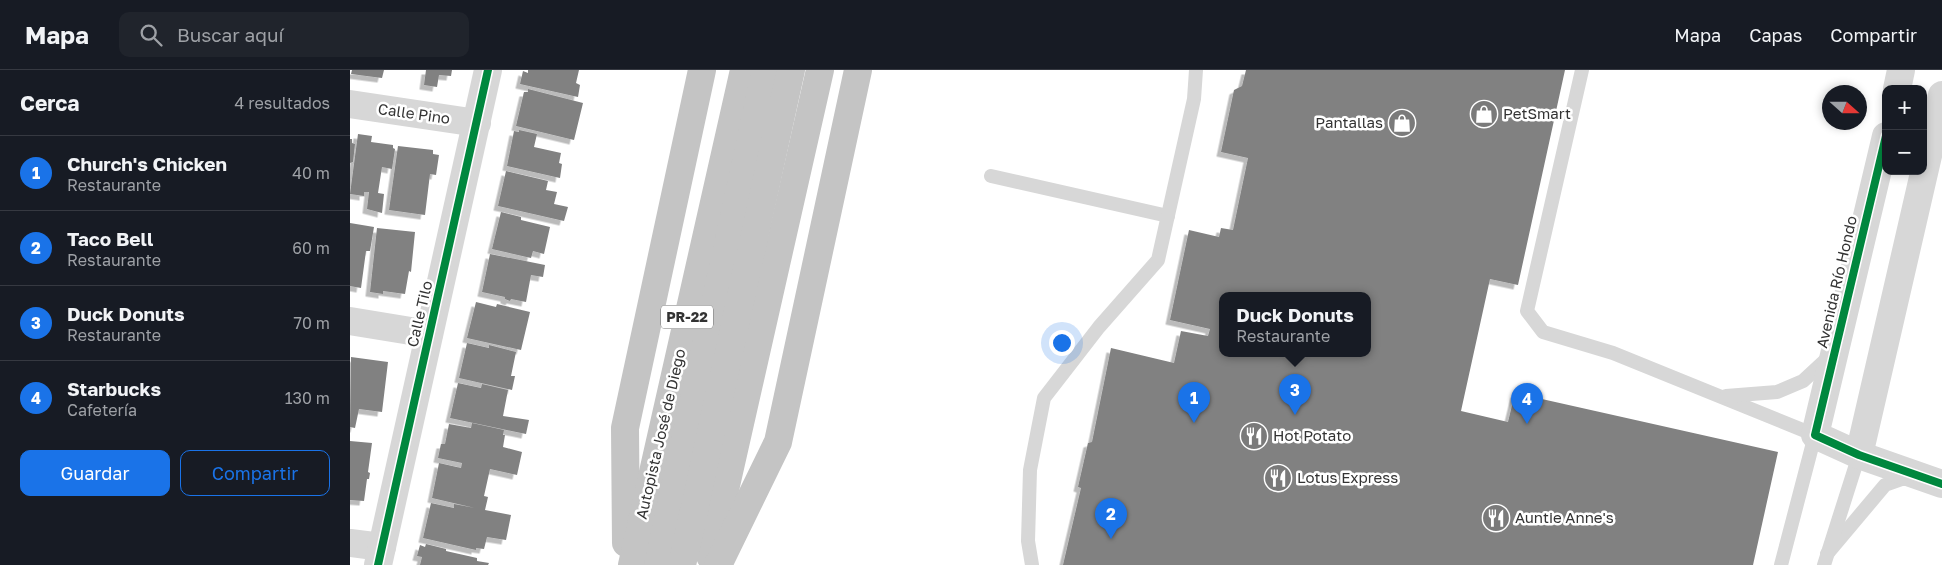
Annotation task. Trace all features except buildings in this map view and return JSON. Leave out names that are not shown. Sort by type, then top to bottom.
[{"type":"highway","points":[[626,565],[625,428],[702,70]]},
{"type":"highway","name":"Autopista José de Diego","points":[[632,565],[744,70]]},
{"type":"highway","points":[[658,565],[766,70]]},
{"type":"highway","points":[[682,565],[791,70]]},
{"type":"highway","points":[[708,565],[820,70]]},
{"type":"highway","points":[[718,565],[778,442],[858,70]]},
{"type":"street","name":"Calle Tilo","points":[[380,556],[488,70]]},
{"type":"street","points":[[1898,85],[1901,70]]},
{"type":"street","points":[[1859,455],[1942,94]]},
{"type":"street","name":"Calle Pino","points":[[350,104],[477,123]]},
{"type":"street","name":"Avenida Río Hondo","points":[[1815,435],[1882,153]]},
{"type":"street","points":[[350,321],[429,334]]},
{"type":"street","points":[[1815,435],[1859,455],[1935,481]]},
{"type":"street","points":[[350,542],[380,556]]},
{"type":"lane","points":[[1032,565],[1028,541],[1030,470],[1044,398],[1099,327],[1158,260],[1194,99],[1196,70]]},
{"type":"lane","points":[[1582,70],[1527,311],[1543,332],[1613,353],[1815,435]]},
{"type":"lane","points":[[991,176],[1168,216]]},
{"type":"lane","points":[[1718,396],[1741,396],[1777,392],[1803,381],[1834,352]]},
{"type":"lane","name":"Avenida Río Hondo","points":[[1780,565],[1815,435]]},
{"type":"lane","points":[[1825,560],[1859,455]]},
{"type":"lane","points":[[1825,560],[1885,485],[1902,479],[1935,481]]},
{"type":"cycle path","points":[[378,565],[488,70]]},
{"type":"cycle path","points":[[1882,153],[1815,435],[1859,455],[1942,484]]},
{"type":"place","name":"PetSmart","points":[[1484,114]]},
{"type":"place","name":"Pantallas","points":[[1402,123]]},
{"type":"place","name":"Duck Donuts","points":[[1295,415]]},
{"type":"place","name":"Church's Chicken","points":[[1194,423]]},
{"type":"place","name":"Starbucks","points":[[1527,424]]},
{"type":"place","name":"Hot Potato","points":[[1254,436]]},
{"type":"place","name":"Lotus Express","points":[[1278,478]]},
{"type":"place","name":"Auntie Anne's","points":[[1496,518]]},
{"type":"place","name":"Taco Bell","points":[[1111,539]]}]
